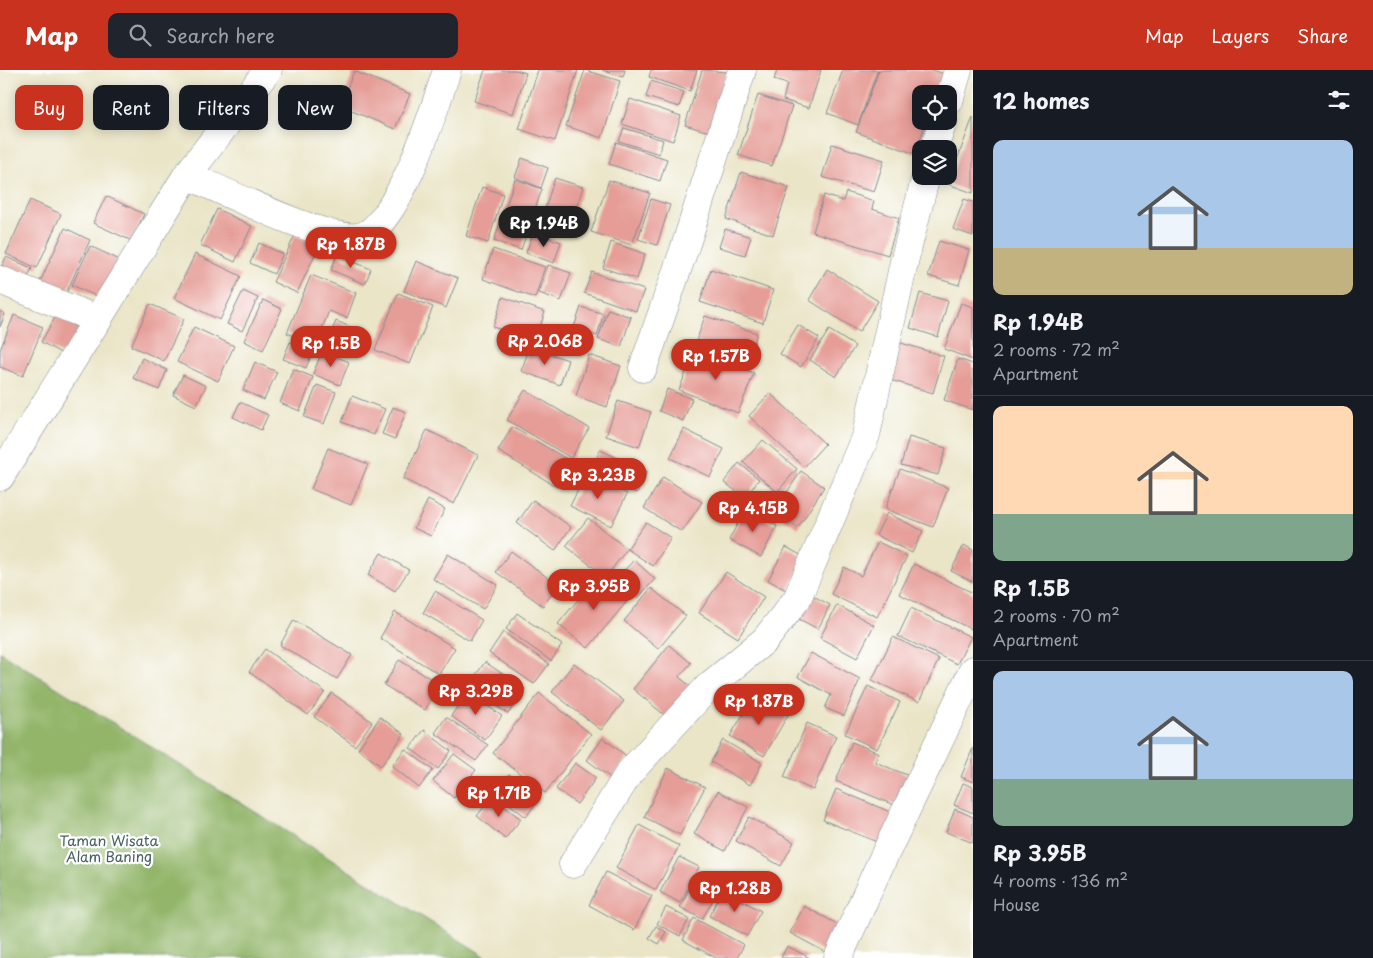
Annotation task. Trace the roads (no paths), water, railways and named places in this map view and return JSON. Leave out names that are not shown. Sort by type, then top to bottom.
[{"type":"street","points":[[0,477],[187,175],[268,70]]},
{"type":"street","points":[[187,175],[313,228],[342,236],[360,237],[381,222],[403,188],[430,123],[447,70]]},
{"type":"street","points":[[642,368],[684,250],[742,70]]},
{"type":"street","points":[[954,85],[958,70]]},
{"type":"street","points":[[573,864],[629,773],[710,686],[765,640],[797,599],[866,435],[904,262],[924,185]]},
{"type":"street","points":[[0,280],[98,320]]},
{"type":"street","points":[[838,958],[877,871],[973,670]]},
{"type":"park label","name":"Taman Wisata Alam Baning","points":[[109,850]]}]
